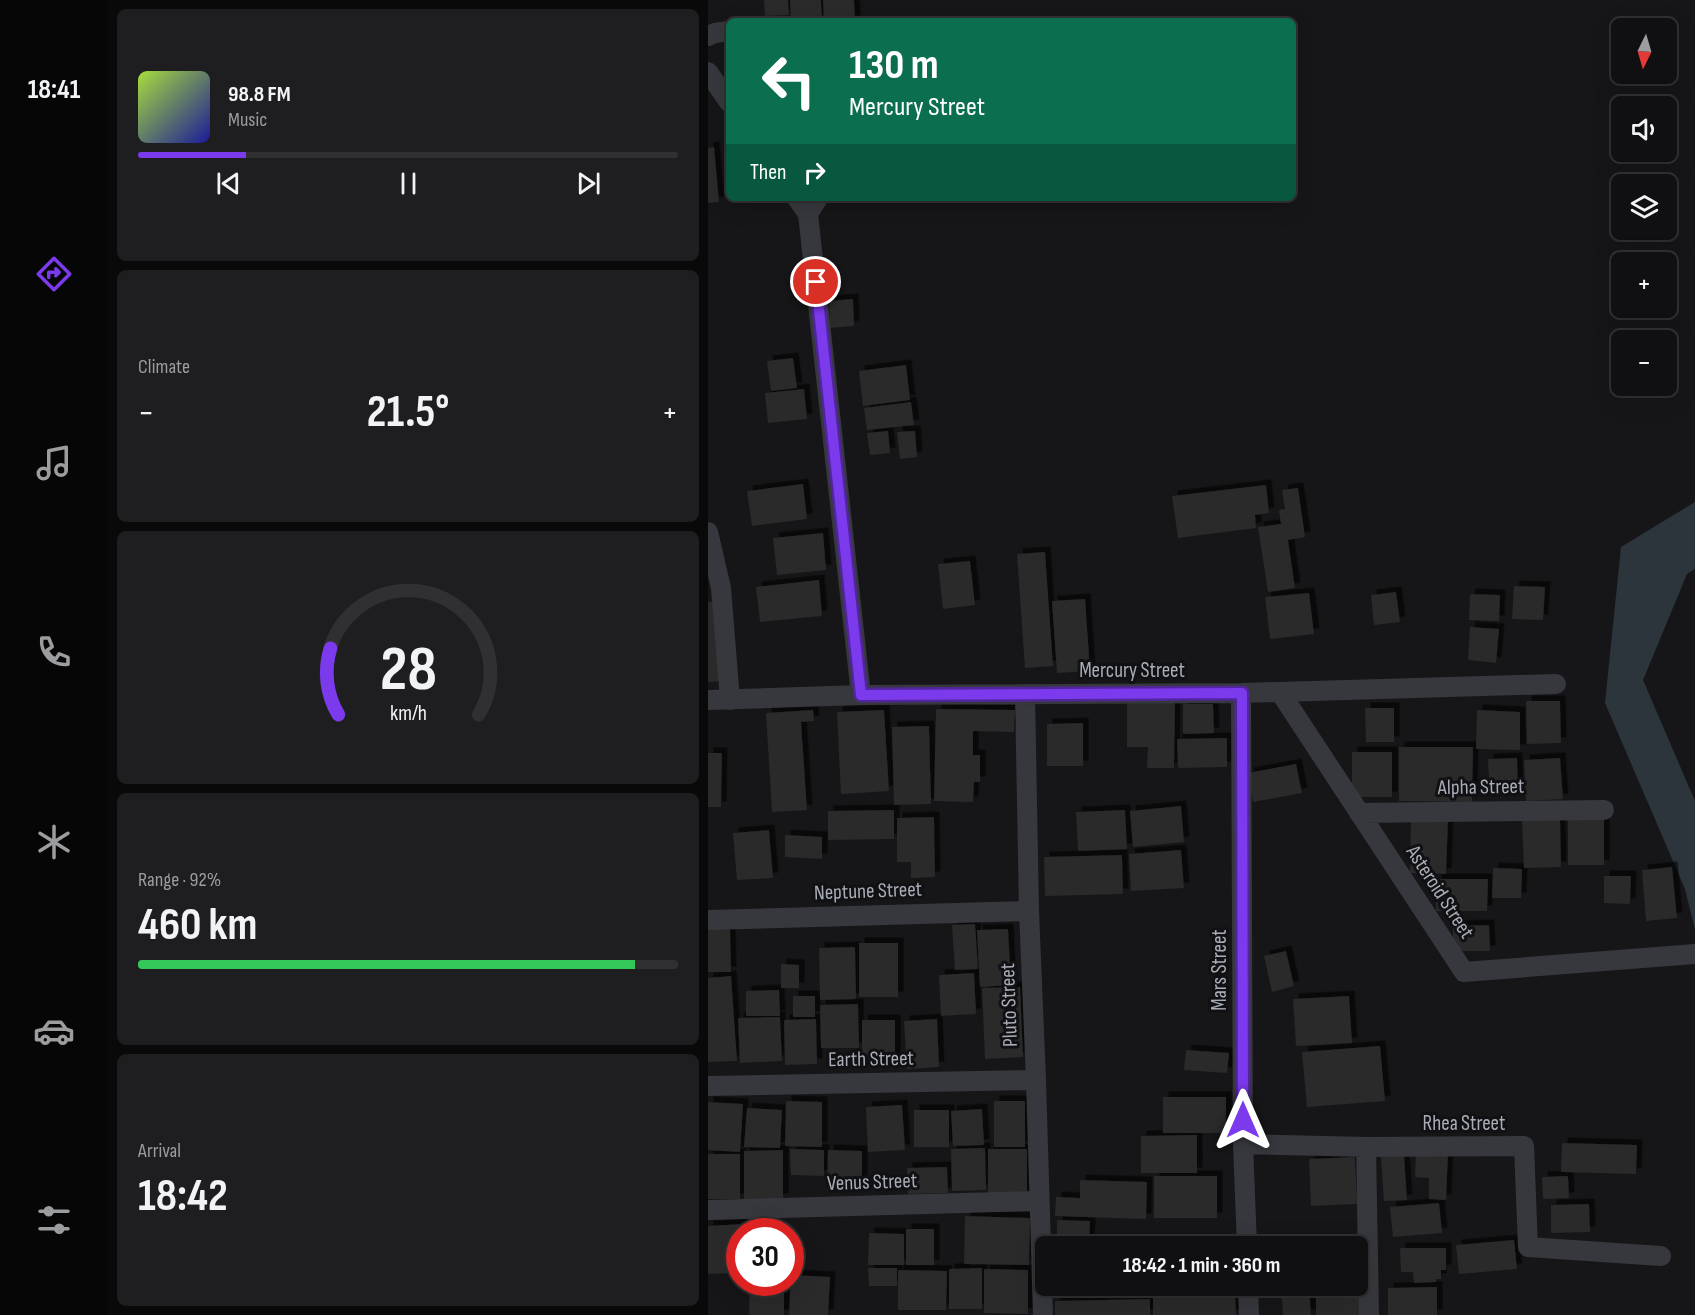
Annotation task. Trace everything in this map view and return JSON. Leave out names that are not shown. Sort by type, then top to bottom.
[{"type":"street","points":[[708,36],[726,31]]},
{"type":"street","points":[[708,72],[726,98]]},
{"type":"street","points":[[808,203],[861,695]]},
{"type":"street","points":[[708,532],[721,588],[730,700]]},
{"type":"street","name":"Mercury Street","points":[[708,700],[861,695],[1242,693],[1556,684]]},
{"type":"street","name":"Asteroid Street","points":[[1280,692],[1464,972],[1695,954]]},
{"type":"street","name":"Mars Street","points":[[1242,693],[1243,1144],[1247,1236]]},
{"type":"street","name":"Pluto Street","points":[[1025,694],[1029,911],[1043,1315]]},
{"type":"street","name":"Alpha Street","points":[[1359,813],[1604,810]]},
{"type":"street","name":"Neptune Street","points":[[708,920],[1029,911]]},
{"type":"street","name":"Earth Street","points":[[708,1086],[1036,1080]]},
{"type":"street","name":"Rhea Street","points":[[1243,1144],[1366,1147],[1524,1146],[1528,1247],[1661,1256]]},
{"type":"street","points":[[1366,1147],[1369,1315]]},
{"type":"street","name":"Venus Street","points":[[708,1210],[1038,1201]]},
{"type":"street","points":[[1248,1296],[1249,1315]]},
{"type":"shaded area","points":[[1695,502],[1695,569],[1687,574],[1643,680],[1695,801],[1695,930],[1685,889],[1605,703],[1621,547]]},
{"type":"building","points":[[764,0],[788,0],[789,15],[765,16]]},
{"type":"building","points":[[790,0],[821,0],[822,18],[791,18]]},
{"type":"building","points":[[823,0],[854,0],[855,18],[824,18]]},
{"type":"building","points":[[714,147],[719,202],[708,203],[708,148]]},
{"type":"building","points":[[853,299],[854,326],[830,328],[829,301]]},
{"type":"building","points":[[793,358],[797,388],[771,391],[767,361]]},
{"type":"building","points":[[906,365],[910,400],[863,406],[859,371]]},
{"type":"building","points":[[804,389],[807,419],[768,423],[765,393]]},
{"type":"building","points":[[911,402],[914,425],[867,430],[864,408]]},
{"type":"building","points":[[888,431],[890,453],[870,455],[867,433]]},
{"type":"building","points":[[915,431],[917,457],[900,459],[897,432]]},
{"type":"building","points":[[803,484],[807,519],[752,526],[747,491]]},
{"type":"building","points":[[1266,485],[1269,513],[1255,515],[1256,528],[1178,538],[1172,496]]},
{"type":"building","points":[[1298,488],[1305,537],[1288,540],[1295,588],[1268,592],[1258,527],[1281,524],[1279,510],[1285,509],[1282,490]]},
{"type":"building","points":[[823,533],[826,570],[777,575],[773,538]]},
{"type":"building","points":[[1045,552],[1053,666],[1025,668],[1017,554]]},
{"type":"building","points":[[970,561],[975,605],[943,609],[938,564]]},
{"type":"building","points":[[819,580],[822,616],[760,622],[756,587]]},
{"type":"building","points":[[1514,586],[1545,587],[1543,620],[1512,619]]},
{"type":"building","points":[[1396,592],[1400,622],[1374,625],[1371,595]]},
{"type":"building","points":[[1309,593],[1314,634],[1270,639],[1265,597]]},
{"type":"building","points":[[1470,594],[1500,595],[1499,621],[1469,620]]},
{"type":"building","points":[[1085,599],[1090,671],[1057,673],[1052,601]]},
{"type":"building","points":[[718,601],[724,681],[708,682],[708,602]]},
{"type":"building","points":[[1470,627],[1499,629],[1496,663],[1468,660]]},
{"type":"building","points":[[1526,701],[1560,701],[1561,743],[1527,744]]},
{"type":"building","points":[[1127,703],[1175,703],[1174,768],[1147,768],[1148,747],[1127,747]]},
{"type":"building","points":[[1183,704],[1213,704],[1214,733],[1183,734]]},
{"type":"building","points":[[1365,708],[1394,708],[1394,742],[1366,742]]},
{"type":"building","points":[[936,709],[1015,710],[1014,732],[973,731],[973,755],[980,755],[980,782],[974,782],[973,802],[934,801]]},
{"type":"building","points":[[813,710],[814,721],[801,722],[807,810],[772,812],[766,713]]},
{"type":"building","points":[[884,710],[889,791],[841,794],[837,712]]},
{"type":"building","points":[[1477,710],[1520,712],[1520,750],[1476,749]]},
{"type":"building","points":[[1083,723],[1083,766],[1047,766],[1047,724]]},
{"type":"building","points":[[929,726],[931,804],[894,805],[892,727]]},
{"type":"building","points":[[1227,738],[1227,767],[1178,768],[1177,739]]},
{"type":"building","points":[[1399,747],[1473,747],[1472,802],[1399,801]]},
{"type":"building","points":[[1352,752],[1392,752],[1392,797],[1352,797]]},
{"type":"building","points":[[708,753],[722,753],[721,807],[708,807]]},
{"type":"building","points":[[1517,758],[1518,793],[1490,795],[1488,759]]},
{"type":"building","points":[[1560,758],[1563,799],[1526,801],[1524,760]]},
{"type":"building","points":[[1296,764],[1302,793],[1253,802],[1248,773]]},
{"type":"building","points":[[1181,806],[1184,842],[1133,847],[1130,811]]},
{"type":"building","points":[[894,810],[894,839],[828,840],[828,811]]},
{"type":"building","points":[[1125,810],[1127,849],[1078,851],[1076,812]]},
{"type":"building","points":[[934,817],[935,877],[911,878],[911,862],[897,862],[897,818]]},
{"type":"building","points":[[1560,818],[1561,867],[1524,868],[1522,819]]},
{"type":"building","points":[[1411,819],[1448,820],[1446,874],[1410,873]]},
{"type":"building","points":[[1568,820],[1604,820],[1604,865],[1568,865]]},
{"type":"building","points":[[769,830],[773,878],[737,880],[733,833]]},
{"type":"building","points":[[785,835],[822,837],[822,859],[785,857]]},
{"type":"building","points":[[1181,850],[1184,888],[1131,891],[1129,854]]},
{"type":"building","points":[[1122,855],[1123,894],[1045,896],[1044,857]]},
{"type":"building","points":[[1672,867],[1677,918],[1646,921],[1642,870]]},
{"type":"building","points":[[1493,868],[1522,869],[1521,898],[1492,898]]},
{"type":"building","points":[[1604,876],[1631,876],[1630,904],[1604,903]]},
{"type":"building","points":[[1436,879],[1488,879],[1487,911],[1436,911]]},
{"type":"building","points":[[975,924],[978,969],[955,970],[952,925]]},
{"type":"building","points":[[1489,925],[1490,951],[1453,951],[1453,926]]},
{"type":"building","points":[[708,927],[730,927],[731,972],[708,972]]},
{"type":"building","points":[[1008,929],[1011,985],[980,987],[977,930]]},
{"type":"building","points":[[859,943],[898,943],[898,997],[859,997]]},
{"type":"building","points":[[855,947],[856,999],[820,1000],[819,948]]},
{"type":"building","points":[[1286,951],[1294,986],[1272,992],[1264,956]]},
{"type":"building","points":[[781,964],[799,965],[799,988],[781,988]]},
{"type":"building","points":[[974,973],[976,1014],[941,1016],[939,975]]},
{"type":"building","points":[[731,976],[737,1061],[708,1062],[708,978]]},
{"type":"building","points":[[1020,987],[1023,1057],[985,1059],[982,988]]},
{"type":"building","points":[[779,990],[780,1016],[746,1016],[746,991]]},
{"type":"building","points":[[793,996],[815,996],[815,1017],[793,1017]]},
{"type":"building","points":[[1349,996],[1352,1043],[1296,1046],[1293,999]]},
{"type":"building","points":[[858,1004],[859,1048],[821,1048],[820,1005]]},
{"type":"building","points":[[780,1017],[782,1061],[740,1063],[738,1018]]},
{"type":"building","points":[[816,1019],[817,1064],[785,1065],[784,1020]]},
{"type":"building","points":[[937,1019],[939,1067],[907,1069],[904,1021]]},
{"type":"building","points":[[862,1020],[895,1020],[895,1066],[862,1066]]},
{"type":"building","points":[[1380,1046],[1385,1101],[1307,1107],[1302,1052]]},
{"type":"building","points":[[1186,1050],[1229,1053],[1227,1073],[1184,1070]]},
{"type":"building","points":[[1163,1097],[1226,1097],[1226,1133],[1163,1133]]},
{"type":"building","points":[[786,1101],[822,1102],[822,1147],[785,1146]]},
{"type":"building","points":[[994,1101],[1025,1101],[1025,1147],[994,1147]]},
{"type":"building","points":[[708,1102],[743,1104],[740,1152],[708,1150]]},
{"type":"building","points":[[902,1105],[905,1150],[868,1152],[866,1107]]},
{"type":"building","points":[[747,1108],[782,1110],[780,1148],[744,1147]]},
{"type":"building","points":[[982,1109],[984,1145],[953,1146],[951,1111]]},
{"type":"building","points":[[914,1110],[949,1110],[949,1147],[914,1147]]},
{"type":"building","points":[[1197,1135],[1197,1173],[1141,1173],[1141,1136]]},
{"type":"building","points":[[1562,1143],[1637,1145],[1636,1174],[1561,1172]]},
{"type":"building","points":[[985,1148],[986,1190],[952,1191],[951,1149]]},
{"type":"building","points":[[790,1149],[824,1150],[824,1176],[791,1175]]},
{"type":"building","points":[[988,1149],[1027,1149],[1027,1196],[988,1196]]},
{"type":"building","points":[[783,1150],[783,1199],[744,1200],[744,1151]]},
{"type":"building","points":[[828,1150],[862,1151],[862,1191],[827,1191]]},
{"type":"building","points":[[1416,1152],[1448,1154],[1446,1200],[1429,1199],[1429,1178],[1415,1177]]},
{"type":"building","points":[[708,1154],[740,1154],[740,1199],[708,1199]]},
{"type":"building","points":[[1404,1156],[1407,1200],[1384,1201],[1381,1157]]},
{"type":"building","points":[[1355,1157],[1357,1204],[1311,1206],[1309,1159]]},
{"type":"building","points":[[947,1167],[948,1193],[908,1194],[907,1168]]},
{"type":"building","points":[[1154,1176],[1217,1176],[1217,1218],[1154,1218]]},
{"type":"building","points":[[1568,1176],[1569,1198],[1543,1199],[1542,1177]]},
{"type":"building","points":[[1080,1180],[1147,1182],[1146,1219],[1055,1216],[1056,1197],[1080,1198]]},
{"type":"building","points":[[1439,1203],[1442,1233],[1393,1237],[1390,1207]]},
{"type":"building","points":[[1589,1204],[1590,1232],[1551,1233],[1551,1205]]},
{"type":"building","points":[[965,1216],[1030,1218],[1029,1265],[964,1264]]},
{"type":"building","points":[[1057,1220],[1090,1221],[1089,1236],[1057,1236]]},
{"type":"building","points":[[726,1225],[726,1273],[708,1274],[708,1226]]},
{"type":"building","points":[[906,1229],[934,1229],[934,1265],[906,1265]]},
{"type":"building","points":[[869,1233],[904,1234],[904,1265],[868,1265]]},
{"type":"building","points":[[1514,1240],[1517,1269],[1459,1274],[1456,1245]]},
{"type":"building","points":[[1400,1248],[1446,1248],[1446,1270],[1441,1270],[1441,1279],[1436,1279],[1436,1282],[1414,1283],[1413,1272],[1401,1272]]},
{"type":"building","points":[[868,1268],[897,1268],[897,1286],[869,1286]]},
{"type":"building","points":[[982,1268],[982,1309],[949,1309],[949,1269]]},
{"type":"building","points":[[984,1269],[1028,1270],[1028,1314],[984,1313]]},
{"type":"building","points":[[898,1270],[947,1271],[946,1310],[898,1310]]},
{"type":"building","points":[[804,1276],[830,1277],[828,1315],[789,1315],[790,1296],[804,1296]]},
{"type":"building","points":[[1437,1287],[1437,1315],[1388,1315],[1388,1288]]},
{"type":"building","points":[[750,1296],[784,1296],[784,1315],[749,1315]]},
{"type":"building","points":[[1153,1296],[1235,1296],[1236,1315],[1153,1315]]},
{"type":"building","points":[[1282,1296],[1310,1296],[1311,1315],[1283,1315]]},
{"type":"building","points":[[1316,1296],[1359,1296],[1359,1315],[1316,1315]]},
{"type":"building","points":[[1150,1299],[1150,1315],[1055,1315],[1055,1301]]},
{"type":"route","points":[[816,282],[861,695],[1242,693],[1243,1120]]}]
